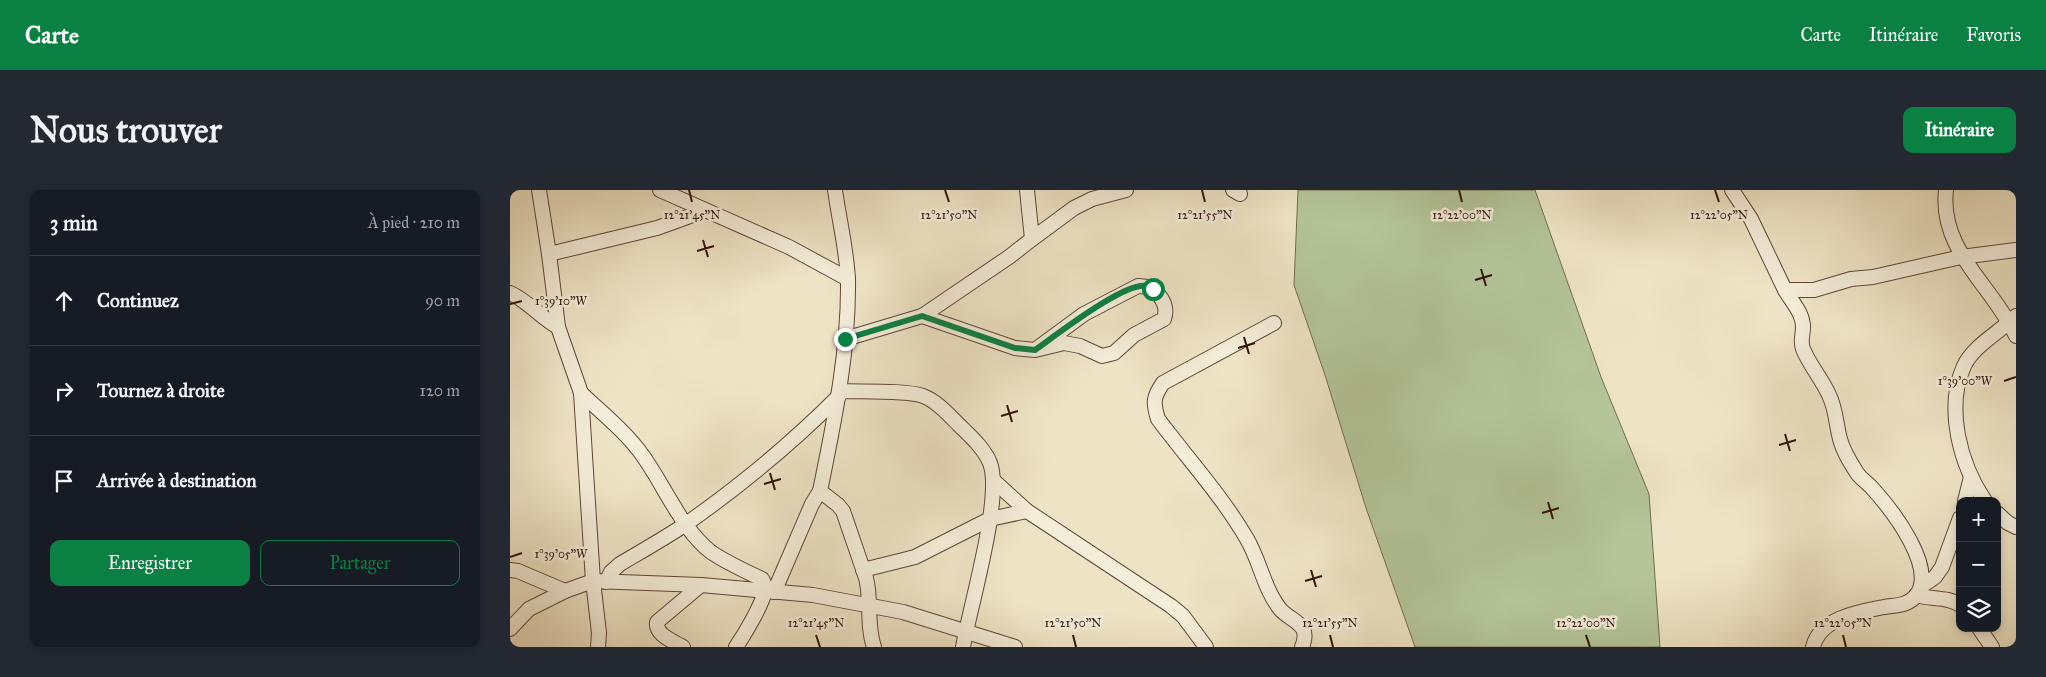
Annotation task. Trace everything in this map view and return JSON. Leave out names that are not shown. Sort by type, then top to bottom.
[{"type":"street","points":[[530,190],[542,206]]},
{"type":"street","points":[[539,190],[558,327],[581,393],[599,582],[598,647]]},
{"type":"street","points":[[736,647],[769,592],[820,491],[839,394],[845,339],[848,279],[835,190]]},
{"type":"street","points":[[1027,190],[1032,239]]},
{"type":"street","points":[[845,339],[922,316],[1009,257],[1074,208],[1092,199],[1126,190]]},
{"type":"street","points":[[1732,190],[1752,220],[1786,290],[1801,313],[1803,328],[1801,342],[1810,365],[1829,394],[1845,453],[1858,475],[1885,503],[1915,548],[1923,576],[1919,590]]},
{"type":"street","points":[[1946,190],[1947,223],[1962,257],[2013,320],[2016,336]]},
{"type":"street","points":[[668,191],[704,211],[788,247],[848,279]]},
{"type":"street","points":[[549,254],[657,228],[704,211]]},
{"type":"street","points":[[1786,290],[1814,290],[1851,279],[1873,277],[1962,257],[2016,250]]},
{"type":"street","points":[[922,316],[1015,348],[1035,350],[1064,343],[1080,346],[1102,356],[1109,355],[1134,335],[1164,319],[1165,309],[1153,289],[1146,286],[1138,286],[1084,314],[1035,350]]},
{"type":"street","points":[[510,293],[521,298],[543,318],[558,327]]},
{"type":"street","points":[[1983,497],[1971,477],[1959,444],[1955,403],[1964,366],[1983,343],[2013,320]]},
{"type":"street","points":[[1274,323],[1163,383],[1156,393],[1154,405],[1158,419],[1225,503],[1248,542],[1280,609],[1302,627],[1305,634],[1302,647]]},
{"type":"street","points":[[581,393],[624,433],[642,455],[685,524],[710,551],[762,579],[769,592]]},
{"type":"street","points":[[599,582],[620,564],[685,524],[791,441],[839,394],[912,394],[924,396],[946,412],[975,440],[990,463],[994,481],[990,519],[963,647]]},
{"type":"street","points":[[1966,497],[1971,477]]},
{"type":"street","points":[[994,481],[1027,511],[1171,606],[1183,616],[1206,647]]},
{"type":"street","points":[[820,491],[838,504],[843,511],[868,586],[868,627],[874,647]]},
{"type":"street","points":[[863,570],[915,556],[990,519],[1027,511]]},
{"type":"street","points":[[2001,517],[2008,524],[2016,528]]},
{"type":"street","points":[[1813,647],[1814,640],[1823,628],[1830,624],[1857,612],[1908,603],[1919,590],[1935,577],[1942,567],[1956,529]]},
{"type":"street","points":[[510,570],[518,571],[565,591]]},
{"type":"street","points":[[510,629],[529,608],[565,591],[599,582],[701,585],[813,595],[903,612],[1015,647]]},
{"type":"street","points":[[683,647],[659,632],[657,622],[701,585]]},
{"type":"street","points":[[1919,590],[1926,598],[1950,599],[1956,603]]},
{"type":"street","points":[[1983,632],[1992,647]]},
{"type":"green space","points":[[1298,190],[1535,190],[1601,377],[1649,494],[1660,647],[1415,647],[1366,508],[1325,375],[1294,285]]},
{"type":"route","points":[[845,339],[922,316],[1001,344],[1015,348],[1035,350],[1084,314],[1120,294],[1138,286],[1146,286],[1153,289]]}]
